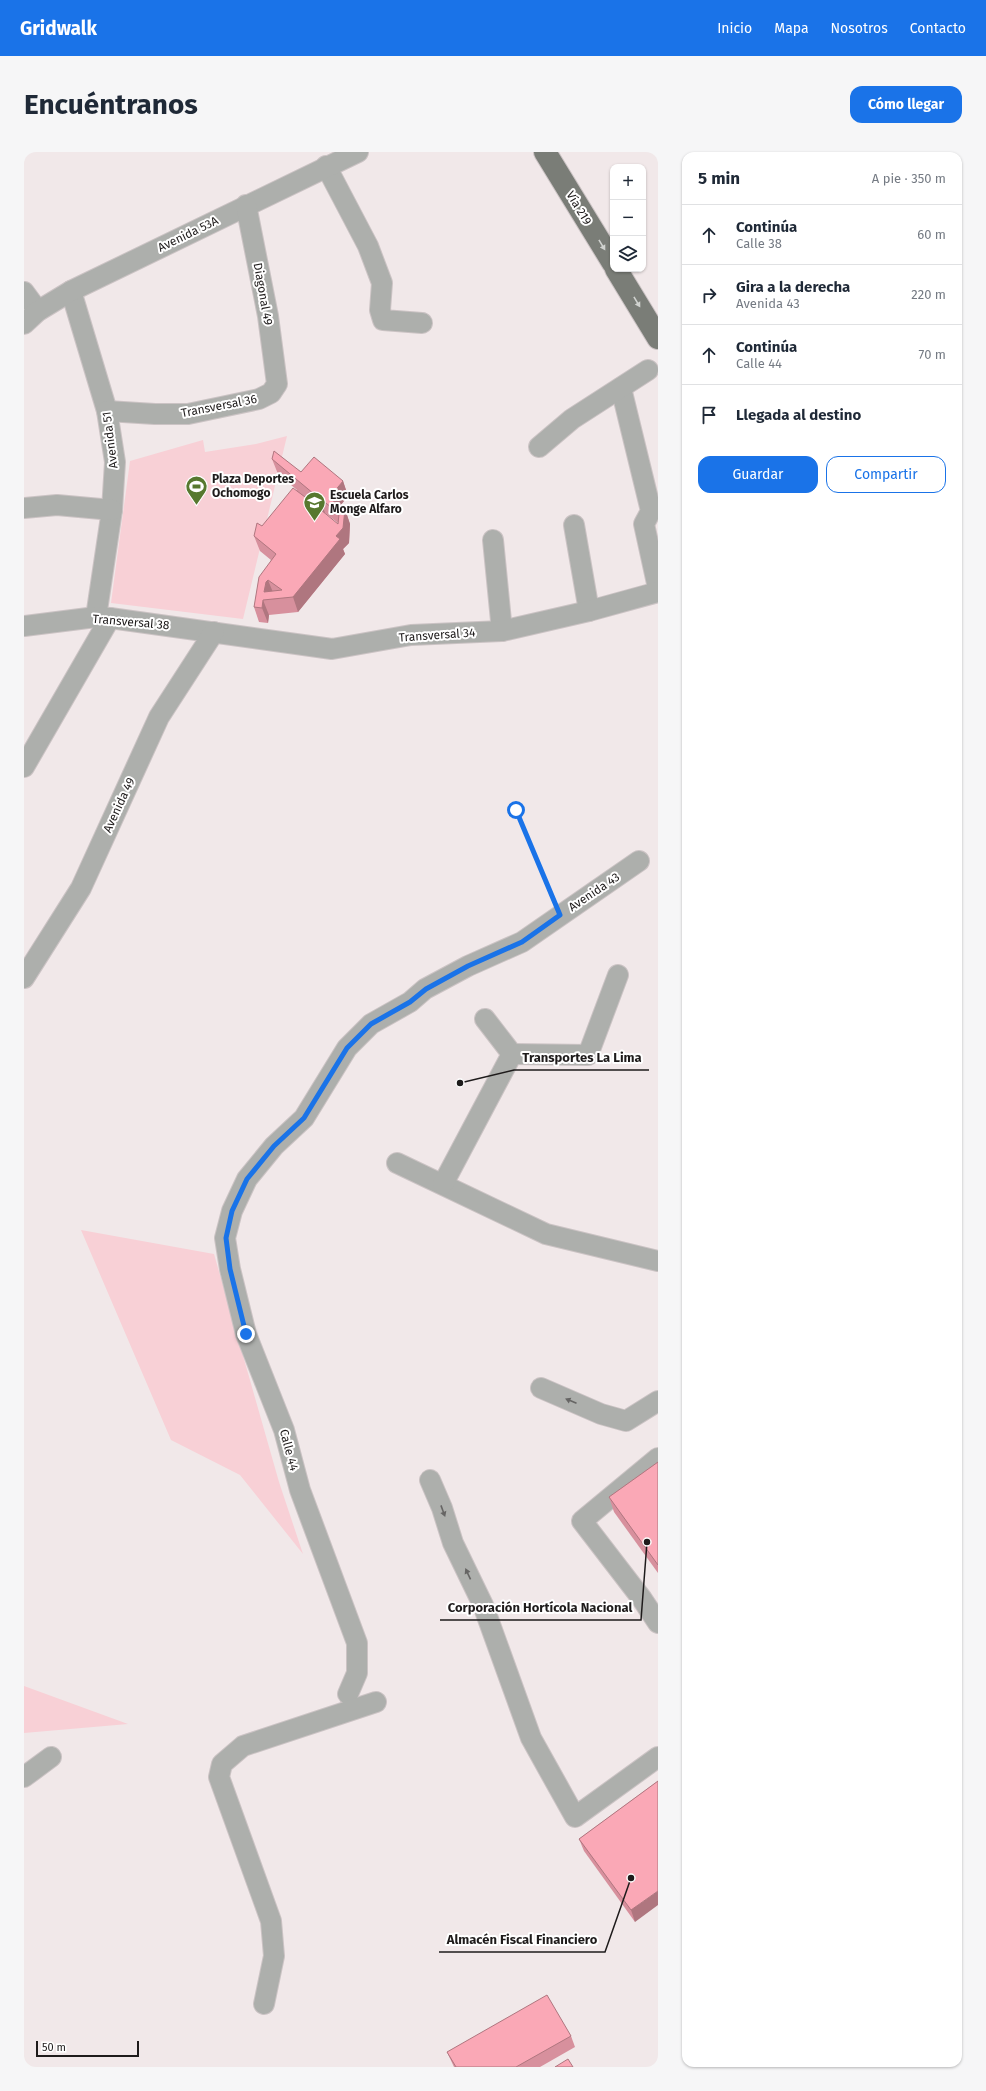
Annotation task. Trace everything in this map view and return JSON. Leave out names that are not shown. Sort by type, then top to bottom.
[{"type":"main road","name":"Vía 219","points":[[545,152],[610,259]]},
{"type":"main road","points":[[618,272],[658,338]]},
{"type":"street","name":"Avenida 53A","points":[[31,318],[71,291],[326,166],[358,152]]},
{"type":"street","points":[[326,166],[368,246],[382,283],[380,310],[383,320],[422,323]]},
{"type":"street","name":"Diagonal 49","points":[[246,205],[268,316],[277,384]]},
{"type":"street","name":"Avenida 51","points":[[24,768],[103,617],[115,462],[108,411],[71,291]]},
{"type":"street","points":[[24,292],[31,318]]},
{"type":"street","points":[[539,447],[572,419],[648,370]]},
{"type":"street","name":"Transversal 36","points":[[108,411],[155,414],[188,414],[259,399],[271,393],[277,384]]},
{"type":"street","points":[[621,388],[651,511],[644,524],[658,588]]},
{"type":"street","points":[[24,508],[57,505],[112,510]]},
{"type":"street","points":[[574,525],[589,611]]},
{"type":"street","points":[[493,540],[502,631]]},
{"type":"street","name":"Transversal 34","points":[[214,632],[332,649],[411,636],[502,631],[589,611],[658,592]]},
{"type":"street","name":"Transversal 38","points":[[24,626],[103,617],[214,632]]},
{"type":"street","name":"Avenida 49","points":[[24,978],[81,888],[159,717],[214,632]]},
{"type":"street","name":"Avenida 43","points":[[235,1204],[247,1179],[274,1146],[304,1118],[347,1048],[371,1024],[410,1002],[426,989],[468,966],[522,942],[639,861]]},
{"type":"street","points":[[512,1054],[588,1055],[618,975]]},
{"type":"street","points":[[485,1019],[512,1054]]},
{"type":"street","points":[[443,1184],[512,1054]]},
{"type":"street","points":[[397,1163],[546,1234],[658,1261]]},
{"type":"street","name":"Calle 44","points":[[235,1204],[227,1225],[226,1238],[230,1269],[246,1334],[284,1430],[300,1490],[357,1643],[357,1673],[348,1694]]},
{"type":"street","points":[[541,1388],[601,1414],[626,1420],[658,1402]]},
{"type":"street","points":[[658,1458],[582,1521],[642,1599],[658,1623]]},
{"type":"street","points":[[430,1480],[442,1508],[454,1543],[482,1605],[531,1738],[575,1817],[658,1757]]},
{"type":"street","points":[[264,2004],[274,1956],[271,1921],[218,1777],[222,1764],[243,1746],[376,1702]]},
{"type":"street","points":[[24,1777],[51,1757]]},
{"type":"path","points":[[516,810],[560,915]]},
{"type":"shaded area","name":"Plaza Deportes Ochomogo","points":[[287,436],[243,619],[111,603],[130,461],[203,440],[205,452],[256,444]]},
{"type":"shaded area","points":[[81,1230],[214,1254],[279,1482],[303,1554],[240,1475],[171,1440]]},
{"type":"shaded area","points":[[24,1686],[128,1724],[24,1733]]},
{"type":"building","points":[[274,451],[301,472],[314,457],[343,481],[329,498],[345,509],[343,528],[336,536],[340,539],[293,597],[263,600],[262,608],[254,607],[259,577],[276,554],[254,536],[257,523],[262,526],[293,488],[309,500],[314,494],[272,459]],"holes":[[[320,498],[339,514],[338,524],[315,505]],[[268,580],[282,590],[264,592],[266,582]]]},
{"type":"building","points":[[658,1462],[658,1565],[609,1497]]},
{"type":"building","points":[[658,1781],[658,1891],[631,1910],[579,1839]]},
{"type":"building","points":[[547,1995],[571,2036],[516,2067],[456,2067],[447,2052]]},
{"type":"building","points":[[568,2059],[573,2067],[555,2067]]},
{"type":"place","name":"Plaza Deportes Ochomogo","points":[[197,506]]},
{"type":"place","name":"Escuela Carlos Monge Alfaro","points":[[314,522]]},
{"type":"place","name":"Transportes La Lima","points":[[460,1083]]},
{"type":"place","name":"Corporación Hortícola Nacional","points":[[647,1542]]},
{"type":"place","name":"Almacén Fiscal Financiero","points":[[631,1878]]},
{"type":"route","points":[[246,1334],[230,1269],[226,1238],[227,1225],[247,1179],[274,1146],[304,1118],[347,1048],[371,1024],[410,1002],[426,989],[468,966],[522,942],[560,915],[516,810]]}]
